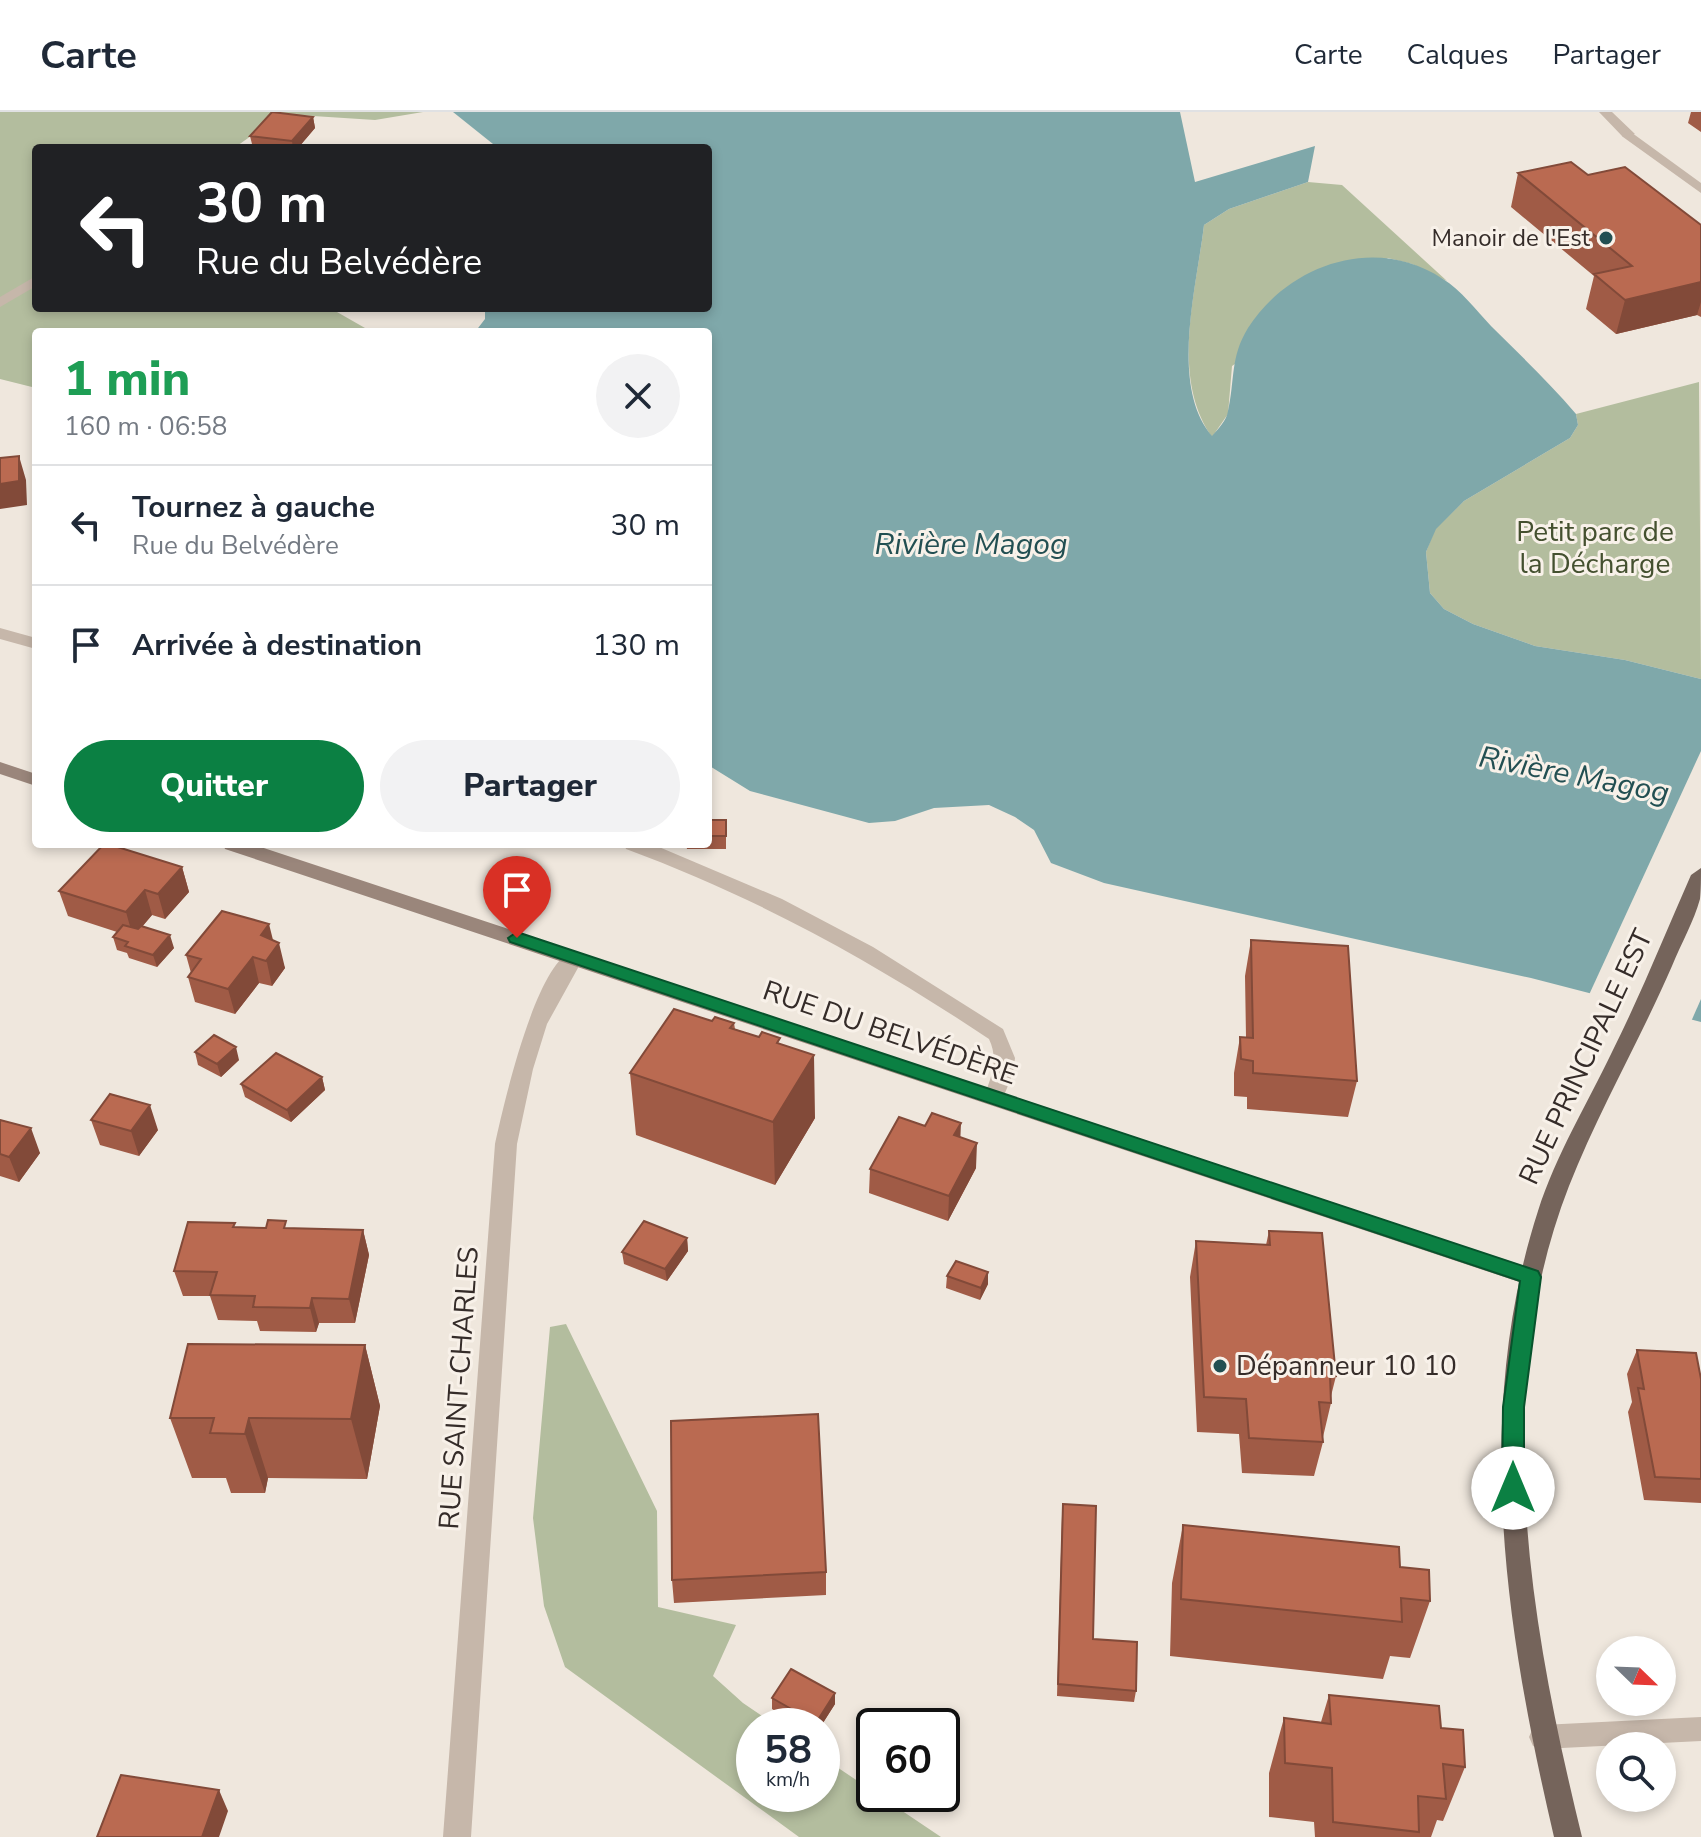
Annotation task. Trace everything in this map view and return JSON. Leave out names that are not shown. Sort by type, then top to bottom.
[{"type":"main road","name":"RUE PRINCIPALE EST","points":[[1568,1837],[1542,1737],[1521,1590],[1513,1488],[1514,1407],[1531,1277],[1548,1212],[1573,1148],[1632,1032],[1701,875]]},
{"type":"street","points":[[1605,112],[1628,134],[1701,189]]},
{"type":"street","points":[[0,303],[32,283]]},
{"type":"street","points":[[0,633],[32,643]]},
{"type":"street","points":[[0,768],[32,779]]},
{"type":"street","name":"RUE DU BELVÉDÈRE","points":[[244,848],[1531,1277]]},
{"type":"street","points":[[642,848],[813,922],[882,961],[996,1034],[1007,1053],[1005,1070],[994,1097]]},
{"type":"street","name":"RUE SAINT-CHARLES","points":[[457,1837],[506,1144],[527,1047],[553,987],[574,957]]},
{"type":"street","points":[[1542,1737],[1701,1729]]},
{"type":"green space","points":[[0,112],[423,112],[375,120],[282,114],[240,144],[32,144],[32,312],[337,312],[365,328],[32,328],[32,387],[0,379]]},
{"type":"green space","points":[[1308,182],[1342,185],[1447,281],[1412,264],[1388,258],[1232,366],[1228,414],[1212,437],[1199,413],[1189,361],[1192,306],[1204,225],[1229,209]]},
{"type":"green space","name":"Petit parc de la Décharge","points":[[1699,382],[1701,679],[1625,660],[1535,646],[1473,624],[1444,609],[1430,593],[1426,552],[1435,529],[1464,501],[1570,438],[1578,425],[1576,414]]},
{"type":"green space","points":[[566,1324],[657,1511],[658,1607],[736,1625],[713,1676],[750,1708],[736,1708],[736,1791],[565,1667],[544,1606],[533,1518],[550,1327]]},
{"type":"green space","points":[[840,1769],[856,1780],[856,1812],[904,1812],[941,1837],[799,1837],[765,1812],[840,1812]]},
{"type":"water","name":"Rivière Magog","points":[[453,112],[1180,112],[1195,182],[1315,146],[1308,182],[1229,209],[1204,225],[1189,335],[1192,391],[1199,415],[1212,436],[1227,414],[1242,339],[1265,306],[1286,287],[1310,273],[1336,263],[1363,258],[1390,259],[1417,266],[1450,284],[1576,414],[1578,425],[1570,438],[1464,501],[1436,529],[1426,552],[1430,593],[1444,609],[1473,624],[1535,646],[1625,660],[1701,679],[1701,1022],[1531,978],[1104,883],[1051,863],[1034,830],[989,805],[934,808],[895,821],[869,823],[750,791],[712,767],[712,328],[478,328],[485,319],[485,312],[712,312],[712,144],[493,144]]},
{"type":"pier","points":[[1701,751],[1701,999],[1690,1024],[1588,997]]},
{"type":"building","points":[[272,112],[313,117],[292,141],[250,136]]},
{"type":"building","points":[[1571,162],[1588,175],[1625,167],[1701,225],[1701,282],[1625,300],[1594,274],[1632,266],[1518,173]]},
{"type":"building","points":[[19,456],[19,481],[0,484],[0,458]]},
{"type":"building","points":[[712,820],[726,820],[726,836],[712,836]]},
{"type":"building","points":[[100,848],[121,848],[182,867],[158,894],[145,890],[126,912],[59,891]]},
{"type":"building","points":[[222,911],[269,924],[261,935],[279,943],[266,961],[253,957],[228,989],[188,977],[201,959],[186,955]]},
{"type":"building","points":[[123,925],[138,929],[141,926],[170,935],[153,955],[125,946],[128,942],[113,937]]},
{"type":"building","points":[[1251,940],[1348,946],[1357,1081],[1253,1073],[1253,1061],[1241,1059],[1240,1037],[1253,1038]]},
{"type":"building","points":[[674,1009],[712,1021],[715,1017],[734,1023],[730,1028],[759,1037],[762,1032],[780,1038],[777,1043],[814,1055],[773,1122],[630,1073]]},
{"type":"building","points":[[214,1035],[236,1047],[217,1064],[195,1052]]},
{"type":"building","points":[[276,1053],[322,1077],[287,1110],[241,1084]]},
{"type":"building","points":[[110,1094],[150,1105],[131,1131],[91,1120]]},
{"type":"building","points":[[932,1113],[961,1123],[954,1135],[977,1143],[949,1196],[870,1169],[899,1117],[925,1126]]},
{"type":"building","points":[[0,1120],[31,1128],[9,1157],[0,1154]]},
{"type":"building","points":[[268,1220],[286,1221],[284,1228],[363,1230],[349,1299],[312,1298],[310,1308],[253,1307],[255,1296],[210,1295],[217,1272],[174,1271],[188,1222],[235,1223],[233,1227],[266,1228]]},
{"type":"building","points":[[644,1221],[687,1238],[665,1269],[622,1252]]},
{"type":"building","points":[[1269,1231],[1322,1233],[1336,1376],[1330,1375],[1331,1403],[1319,1402],[1323,1442],[1249,1438],[1246,1399],[1204,1397],[1196,1241],[1270,1245]]},
{"type":"building","points":[[956,1261],[988,1272],[981,1288],[947,1276]]},
{"type":"building","points":[[188,1344],[365,1345],[351,1419],[249,1418],[245,1434],[210,1433],[214,1418],[170,1418]]},
{"type":"building","points":[[1637,1350],[1696,1353],[1701,1379],[1701,1479],[1655,1477],[1638,1388],[1644,1389]]},
{"type":"building","points":[[818,1414],[826,1572],[672,1580],[671,1421]]},
{"type":"building","points":[[1063,1504],[1096,1506],[1093,1639],[1137,1642],[1136,1691],[1058,1684]]},
{"type":"building","points":[[1183,1525],[1399,1547],[1400,1567],[1429,1570],[1430,1601],[1401,1598],[1402,1622],[1181,1599]]},
{"type":"building","points":[[791,1669],[835,1693],[826,1708],[790,1708],[772,1698]]},
{"type":"building","points":[[1329,1695],[1439,1706],[1441,1728],[1463,1730],[1465,1767],[1443,1764],[1446,1799],[1418,1796],[1419,1832],[1333,1822],[1332,1768],[1285,1763],[1284,1718],[1331,1724]]},
{"type":"building","points":[[121,1775],[219,1790],[202,1837],[97,1837]]},
{"type":"place","name":"Manoir de l'Est","points":[[1606,238]]},
{"type":"place","name":"Dépanneur 10 10","points":[[1220,1366]]},
{"type":"route","points":[[517,938],[1531,1277],[1514,1407],[1513,1488]]}]
